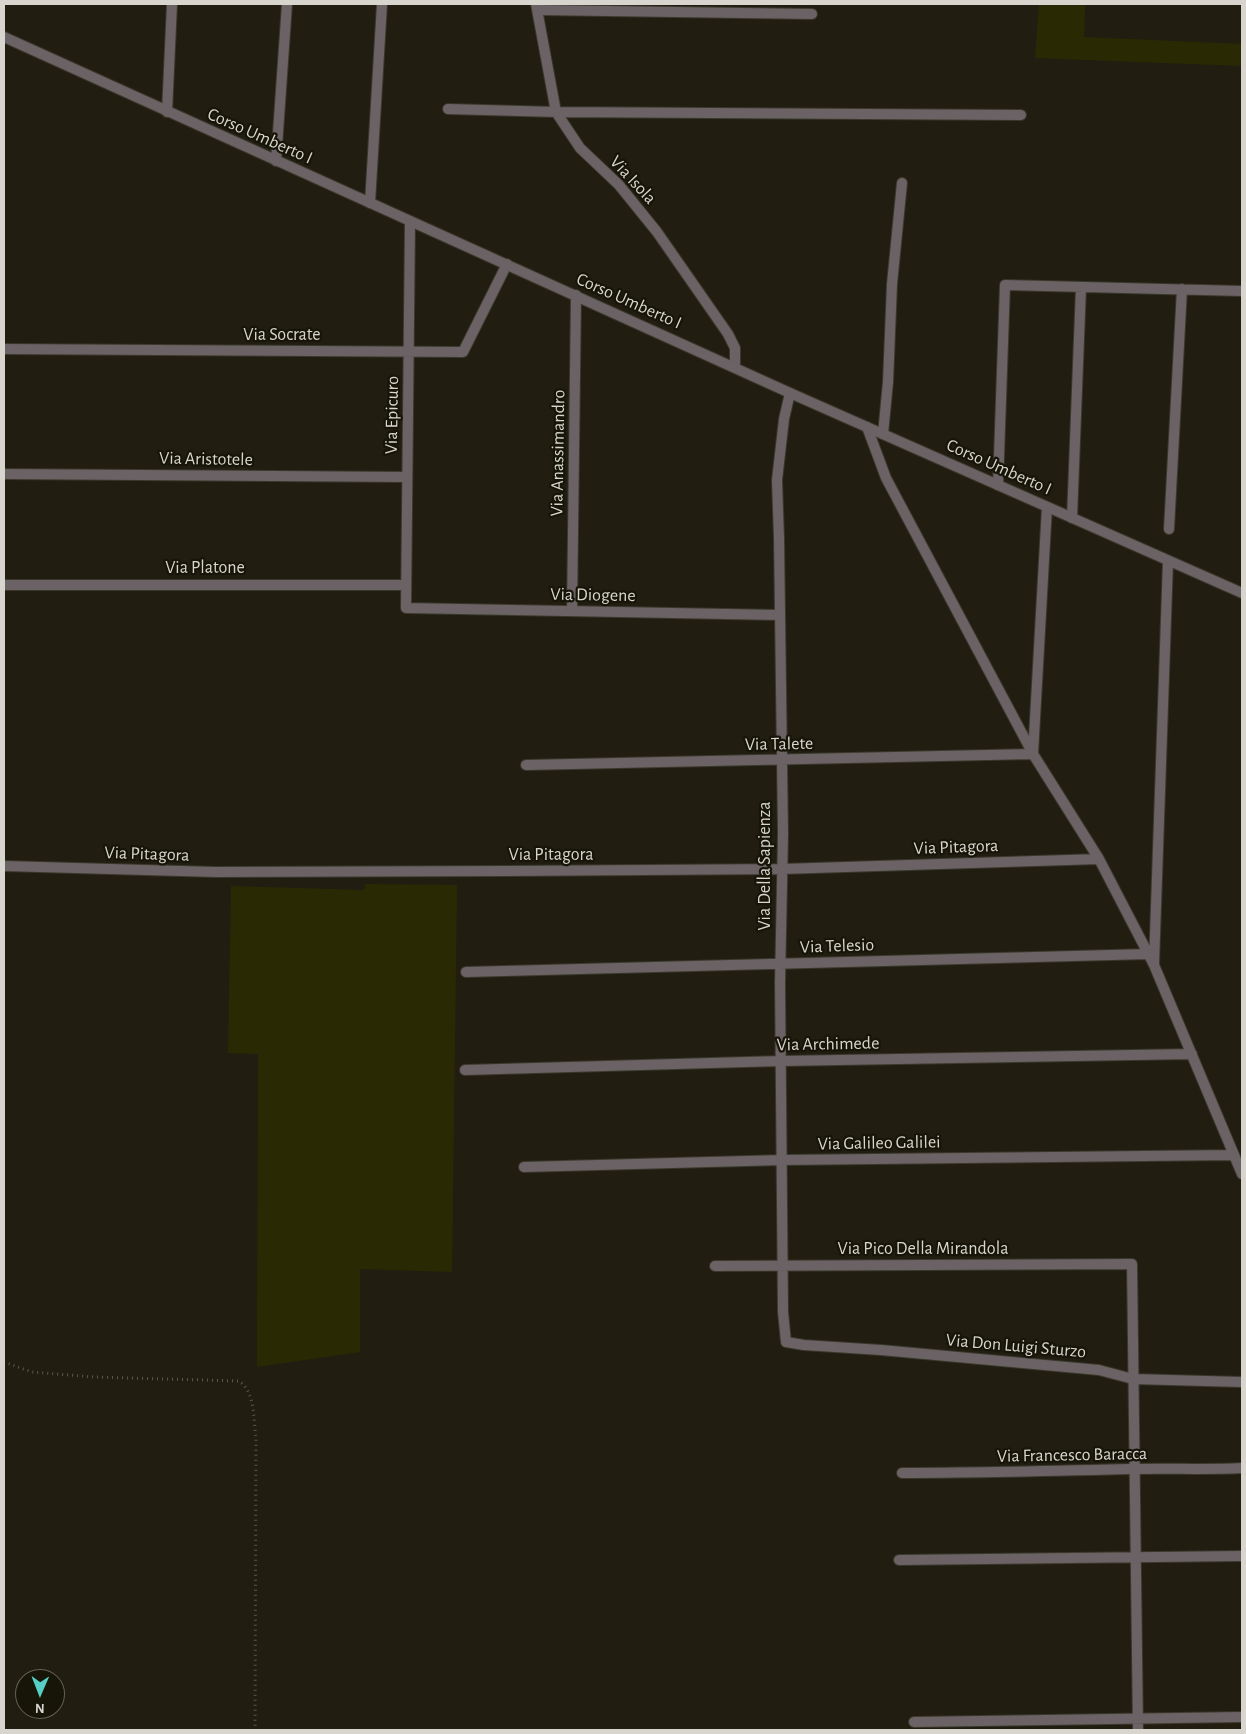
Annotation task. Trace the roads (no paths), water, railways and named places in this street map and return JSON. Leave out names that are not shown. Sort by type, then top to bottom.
[{"type":"street","points":[[167,112],[172,4]]},
{"type":"street","points":[[276,161],[287,4]]},
{"type":"street","points":[[370,203],[382,4]]},
{"type":"street","points":[[537,7],[812,14]]},
{"type":"street","name":"Via Isola","points":[[537,7],[556,112],[580,148],[619,185],[657,232],[728,334],[735,348],[734,367]]},
{"type":"street","name":"Corso Umberto I","points":[[4,38],[883,434],[1242,593]]},
{"type":"street","points":[[448,109],[556,112],[1021,114]]},
{"type":"street","points":[[883,434],[888,382],[892,284],[902,183]]},
{"type":"street","name":"Via Epicuro","points":[[406,608],[410,221]]},
{"type":"street","name":"Via Socrate","points":[[4,349],[463,352],[506,264]]},
{"type":"street","points":[[998,485],[1005,285],[1242,290]]},
{"type":"street","points":[[1072,518],[1081,287]]},
{"type":"street","points":[[1169,529],[1182,289]]},
{"type":"street","name":"Via Anassimandro","points":[[572,611],[576,295]]},
{"type":"street","name":"Via Della Sapienza","points":[[786,1342],[783,1312],[780,964],[782,760],[777,480],[784,419],[790,392]]},
{"type":"street","points":[[867,426],[886,478],[1033,754],[1099,859],[1149,954],[1242,1174]]},
{"type":"street","name":"Via Aristotele","points":[[4,474],[407,477]]},
{"type":"street","points":[[1033,754],[1047,507]]},
{"type":"street","points":[[1154,964],[1168,560]]},
{"type":"street","name":"Via Platone","points":[[4,584],[406,585]]},
{"type":"street","name":"Via Diogene","points":[[406,608],[780,615]]},
{"type":"street","name":"Via Talete","points":[[526,765],[1033,754]]},
{"type":"street","name":"Via Pitagora","points":[[4,866],[216,872],[782,869],[1099,859]]},
{"type":"street","name":"Via Telesio","points":[[466,972],[1149,954]]},
{"type":"street","name":"Via Archimede","points":[[465,1070],[781,1061],[1192,1054]]},
{"type":"street","name":"Via Galileo Galilei","points":[[524,1167],[783,1160],[1234,1155]]},
{"type":"street","name":"Via Pico Della Mirandola","points":[[715,1266],[1132,1264],[1132,1380]]},
{"type":"street","name":"Via Don Luigi Sturzo","points":[[786,1342],[1099,1370],[1132,1380],[1242,1382]]},
{"type":"street","points":[[1132,1380],[1138,1730]]},
{"type":"street","name":"Via Francesco Baracca","points":[[902,1473],[1242,1468]]},
{"type":"street","points":[[898,1560],[1242,1556]]},
{"type":"street","points":[[914,1722],[1242,1717]]}]
